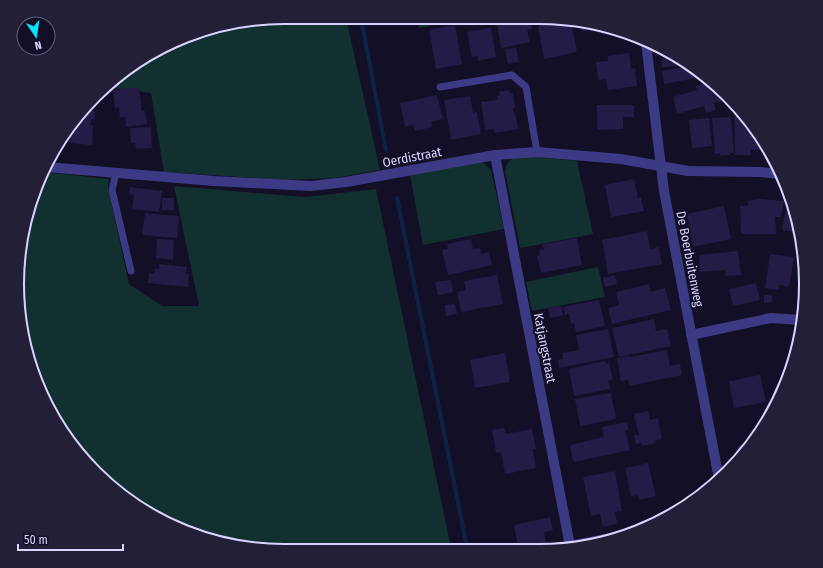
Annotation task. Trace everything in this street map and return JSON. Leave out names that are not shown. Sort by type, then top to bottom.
[{"type":"street","name":"De Boerbuitenweg","points":[[647,48],[664,191],[718,472]]},
{"type":"street","name":"Oerdistraat","points":[[52,167],[311,186],[346,182],[495,155],[537,152],[621,159],[688,171],[774,173]]},
{"type":"street","name":"Katjangstraat","points":[[495,155],[569,542]]},
{"type":"street","points":[[691,335],[771,318],[797,320]]},
{"type":"lane","points":[[440,87],[512,75],[526,87],[537,152]]},
{"type":"lane","points":[[116,173],[112,190],[131,271]]},
{"type":"green space","points":[[284,24],[347,24],[380,170],[335,178],[288,180],[164,172],[151,93],[114,88],[154,59],[185,44],[217,33],[250,26]]},
{"type":"green space","points":[[419,24],[438,24],[419,28]]},
{"type":"green space","points":[[526,156],[577,161],[593,234],[520,248],[505,171],[508,163],[512,159]]},
{"type":"green space","points":[[484,163],[491,170],[504,229],[423,245],[410,175]]},
{"type":"green space","points":[[49,173],[109,179],[108,188],[129,284],[162,306],[199,306],[174,186],[305,197],[376,189],[450,544],[284,544],[250,542],[233,539],[200,530],[154,509],[126,490],[100,468],[68,428],[51,399],[38,368],[26,318],[24,284],[26,250],[38,200]]},
{"type":"green space","points":[[598,267],[605,297],[532,311],[526,282]]},
{"type":"building","points":[[497,24],[531,24],[532,29],[527,30],[530,42],[501,48]]},
{"type":"building","points":[[544,24],[572,26],[577,52],[544,59],[538,26]]},
{"type":"building","points":[[455,25],[462,64],[436,69],[429,30]]},
{"type":"building","points":[[581,27],[588,29],[588,30],[582,32]]},
{"type":"building","points":[[491,28],[496,57],[478,61],[478,56],[472,57],[467,32]]},
{"type":"building","points":[[516,47],[519,62],[508,64],[505,50]]},
{"type":"building","points":[[629,53],[631,69],[635,68],[637,86],[608,90],[606,79],[598,80],[596,62],[608,61],[608,56]]},
{"type":"building","points":[[666,58],[679,66],[662,67],[661,59]]},
{"type":"building","points":[[682,67],[696,78],[664,84],[662,71]]},
{"type":"building","points":[[704,84],[723,100],[714,103],[716,110],[706,113],[704,106],[677,114],[673,97],[697,90],[696,86]]},
{"type":"building","points":[[139,87],[142,111],[145,111],[147,124],[126,127],[125,117],[120,118],[119,107],[115,108],[113,90]]},
{"type":"building","points":[[509,90],[510,94],[513,93],[515,108],[513,108],[515,116],[516,115],[518,129],[495,133],[494,129],[485,130],[481,102],[498,100],[497,96],[500,95],[499,92]]},
{"type":"building","points":[[437,95],[443,119],[431,122],[432,127],[415,131],[413,125],[405,127],[400,103]]},
{"type":"building","points":[[470,96],[473,113],[477,112],[481,134],[451,140],[444,100]]},
{"type":"building","points":[[597,105],[634,105],[634,117],[623,117],[623,129],[597,130]]},
{"type":"building","points":[[91,111],[95,111],[95,119],[91,119],[90,125],[93,125],[92,145],[69,143],[70,138],[78,126]]},
{"type":"building","points":[[734,113],[761,150],[751,150],[751,155],[735,155]]},
{"type":"building","points":[[731,117],[734,153],[720,156],[720,153],[715,154],[712,118]]},
{"type":"building","points":[[709,118],[712,146],[692,148],[689,120]]},
{"type":"building","points":[[151,127],[152,148],[136,149],[135,143],[131,143],[130,128]]},
{"type":"building","points":[[634,179],[638,198],[641,198],[644,211],[611,217],[605,185]]},
{"type":"building","points":[[130,187],[162,191],[159,212],[132,209],[134,195],[129,194]]},
{"type":"building","points":[[162,198],[174,198],[174,210],[162,210]]},
{"type":"building","points":[[760,199],[784,201],[781,217],[775,217],[776,234],[741,234],[740,206],[748,206],[748,201]]},
{"type":"building","points":[[724,206],[731,239],[693,247],[687,214]]},
{"type":"building","points":[[787,206],[794,232],[782,230]]},
{"type":"building","points":[[145,213],[179,216],[177,238],[142,235]]},
{"type":"building","points":[[647,231],[650,249],[659,247],[662,264],[608,274],[602,240]]},
{"type":"building","points":[[577,238],[582,265],[541,273],[537,256],[540,255],[539,250],[544,250],[543,244]]},
{"type":"building","points":[[157,239],[174,240],[173,260],[156,258]]},
{"type":"building","points":[[471,239],[473,249],[480,248],[481,254],[489,252],[492,265],[448,275],[442,250],[448,249],[447,244]]},
{"type":"building","points":[[738,251],[741,275],[726,276],[725,270],[700,272],[699,255]]},
{"type":"building","points":[[770,254],[794,257],[789,287],[779,285],[779,290],[765,288]]},
{"type":"building","points":[[159,264],[187,267],[186,274],[189,274],[188,287],[148,283],[149,273],[154,274],[155,268],[159,269]]},
{"type":"building","points":[[497,275],[503,304],[461,312],[457,292],[466,290],[464,281]]},
{"type":"building","points":[[615,275],[617,284],[605,287],[603,278]]},
{"type":"building","points":[[451,280],[453,292],[438,295],[435,282]]},
{"type":"building","points":[[756,283],[760,300],[733,306],[729,289]]},
{"type":"building","points":[[649,284],[651,292],[665,288],[671,310],[612,324],[608,308],[619,305],[616,292]]},
{"type":"building","points":[[764,295],[772,295],[772,302],[764,303]]},
{"type":"building","points":[[599,300],[605,326],[576,332],[574,323],[571,324],[569,314],[565,315],[563,307]]},
{"type":"building","points":[[455,304],[457,314],[446,316],[445,305]]},
{"type":"building","points":[[561,306],[563,315],[550,318],[548,308]]},
{"type":"building","points":[[654,319],[656,331],[667,329],[671,346],[619,357],[612,328]]},
{"type":"building","points":[[608,329],[614,357],[559,368],[558,360],[563,359],[562,353],[579,350],[576,335]]},
{"type":"building","points":[[667,350],[670,366],[680,364],[682,375],[629,386],[628,380],[621,381],[617,358]]},
{"type":"building","points":[[505,353],[510,382],[475,388],[470,360]]},
{"type":"building","points":[[605,361],[606,364],[609,363],[613,379],[608,381],[610,389],[574,396],[569,369]]},
{"type":"building","points":[[760,375],[766,402],[734,408],[729,381]]},
{"type":"building","points":[[611,393],[616,419],[580,426],[575,399]]},
{"type":"building","points":[[648,411],[650,420],[658,418],[662,439],[655,441],[656,443],[642,446],[641,443],[636,444],[634,435],[639,435],[634,414]]},
{"type":"building","points":[[627,422],[629,430],[625,430],[630,450],[573,462],[570,445],[604,437],[602,427]]},
{"type":"building","points":[[504,428],[506,434],[532,429],[536,449],[533,449],[536,468],[505,474],[501,452],[496,453],[492,430]]},
{"type":"building","points":[[743,445],[738,451],[737,446]]},
{"type":"building","points":[[648,463],[656,496],[639,500],[638,495],[631,497],[625,468]]},
{"type":"building","points":[[615,471],[622,511],[615,512],[617,524],[603,527],[600,514],[591,516],[583,477]]},
{"type":"building","points":[[550,517],[553,530],[544,532],[546,544],[517,544],[514,525]]},
{"type":"waterway","points":[[362,24],[386,150]]},
{"type":"waterway","points":[[397,198],[466,544]]}]
